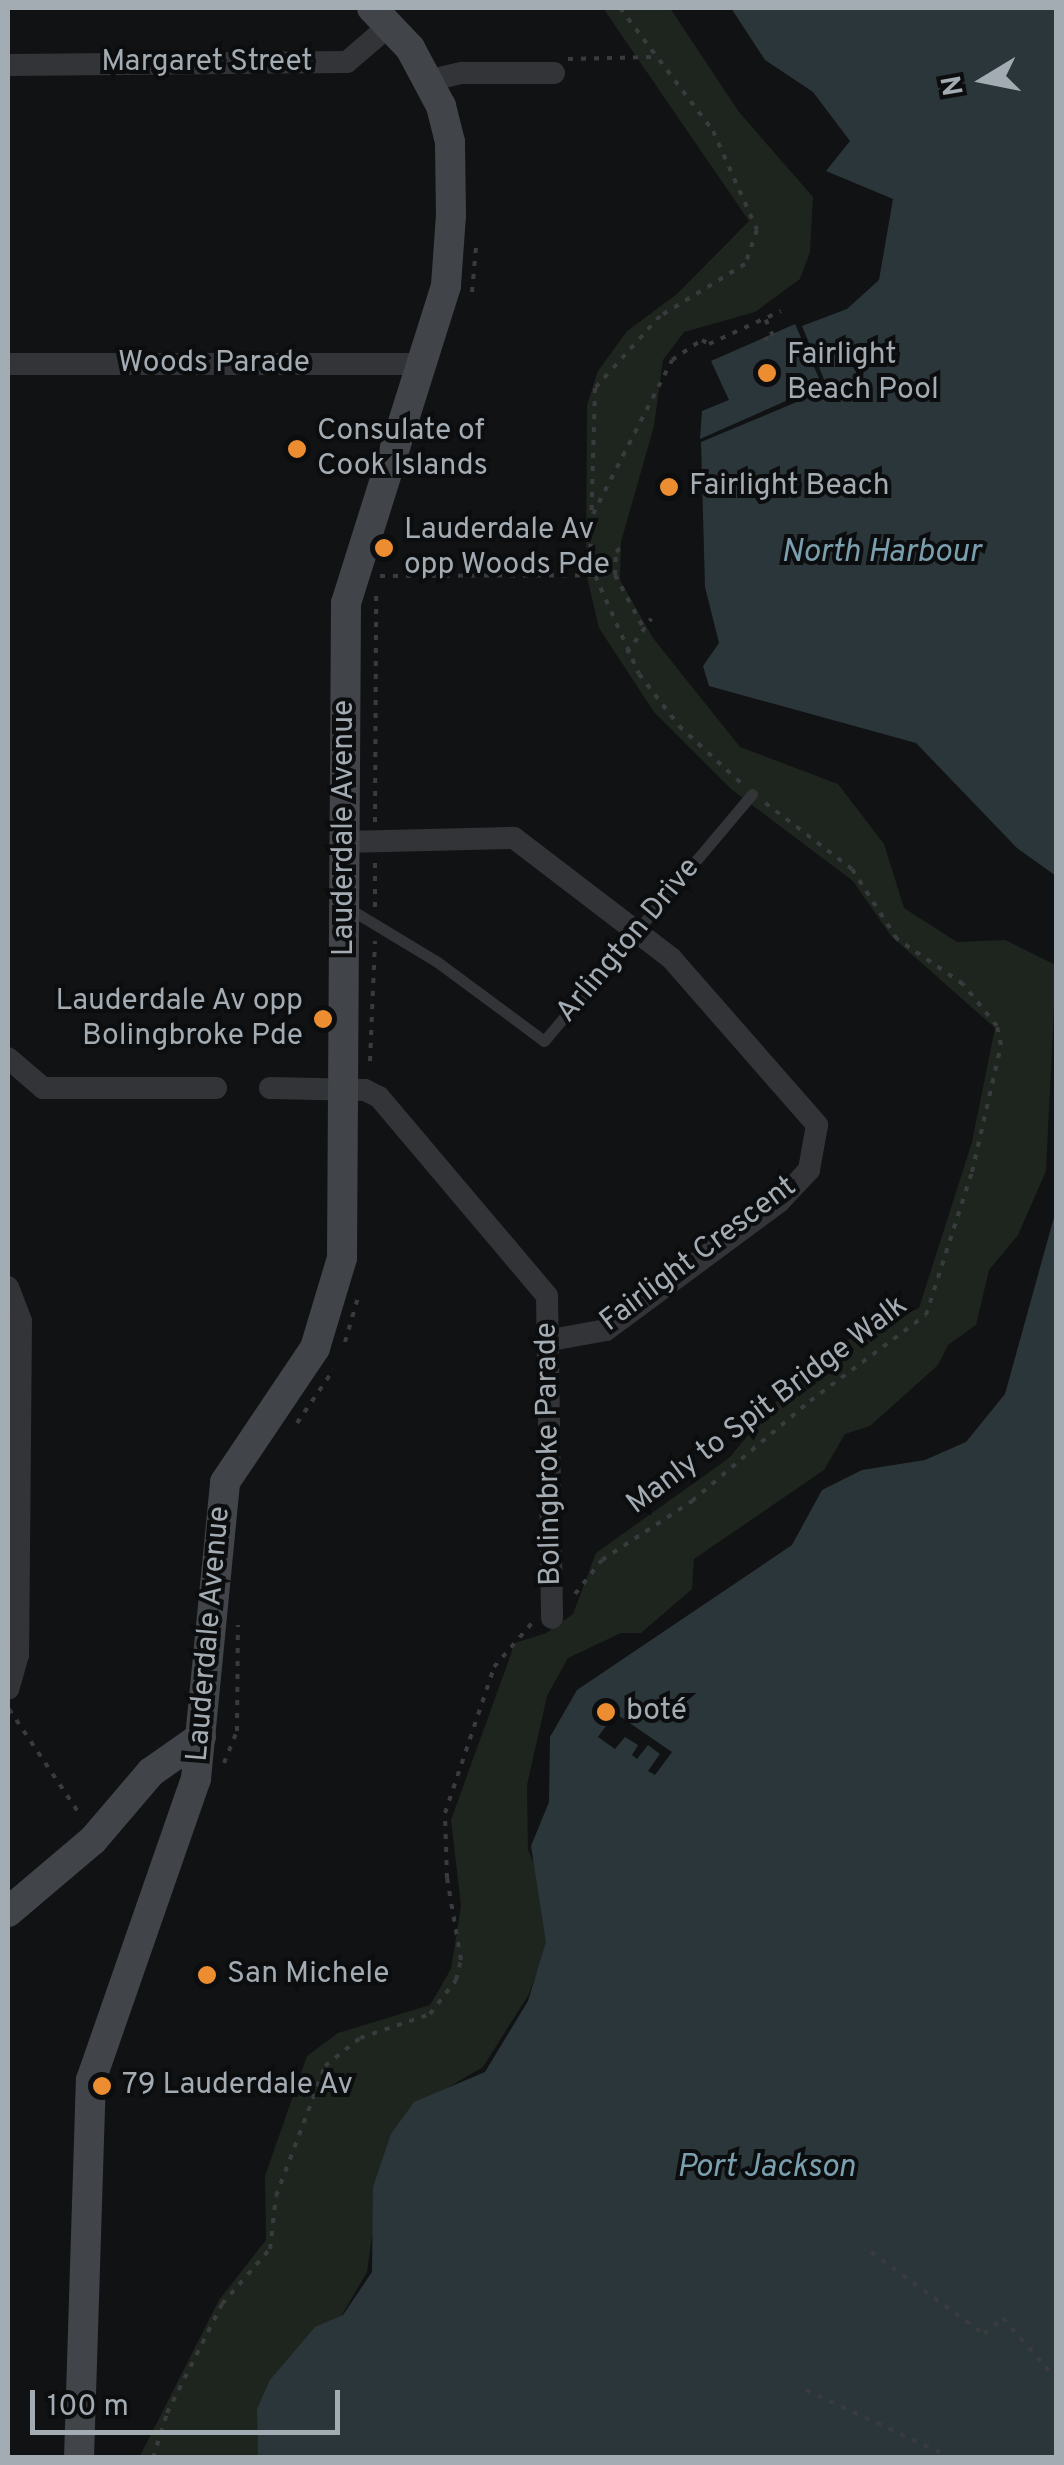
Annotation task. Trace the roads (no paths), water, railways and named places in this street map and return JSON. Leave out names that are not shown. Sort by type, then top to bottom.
[{"type":"main road","name":"Lauderdale Avenue","points":[[79,2458],[91,2080],[186,1817],[201,1736],[225,1482],[300,1376],[334,1298],[342,1247],[345,1088],[360,906],[345,842],[350,576],[446,285],[452,215],[450,142],[431,80],[382,16]]},
{"type":"main road","points":[[8,1912],[96,1836],[150,1772],[201,1736]]},
{"type":"street","name":"Margaret Street","points":[[8,65],[347,62],[382,16]]},
{"type":"street","points":[[431,80],[462,73],[554,73]]},
{"type":"street","name":"Woods Parade","points":[[8,364],[421,364]]},
{"type":"street","name":"Fairlight Crescent","points":[[345,842],[514,838],[672,958],[800,1099],[817,1125],[810,1170],[779,1202],[606,1330],[551,1340]]},
{"type":"street","points":[[8,1058],[43,1088],[216,1088]]},
{"type":"street","name":"Bolingbroke Parade","points":[[270,1088],[345,1088],[379,1097],[522,1260],[548,1296],[552,1618]]},
{"type":"street","points":[[8,1287],[21,1322],[14,1491],[18,1655],[8,1689]]},
{"type":"lane","name":"Arlington Drive","points":[[360,906],[544,1041],[752,794]]},
{"type":"water","name":"North Harbour","points":[[731,8],[1056,8],[1056,876],[1017,848],[916,743],[709,686],[703,666],[719,643],[705,587],[701,442],[828,389],[802,326],[847,309],[879,280],[893,199],[826,171],[850,141],[813,92],[765,60]]},
{"type":"water","name":"Fairlight Beach Pool","points":[[795,324],[822,385],[700,439],[702,411],[729,400],[711,361]]},
{"type":"water","name":"Port Jackson","points":[[1056,1210],[1056,2457],[258,2457],[257,2409],[270,2380],[315,2327],[343,2315],[372,2272],[373,2187],[391,2134],[414,2102],[485,2072],[528,2001],[546,1942],[531,1846],[549,1802],[550,1737],[577,1690],[792,1545],[822,1490],[862,1470],[925,1460],[966,1442],[1005,1394]]},
{"type":"place","name":"Fairlight Beach Pool","points":[[767,373]]},
{"type":"place","name":"Consulate of Cook Islands","points":[[297,449]]},
{"type":"place","name":"Fairlight Beach","points":[[669,487]]},
{"type":"place","name":"Lauderdale Av opp Woods Pde","points":[[384,548]]},
{"type":"place","name":"Lauderdale Av opp Bolingbroke Pde","points":[[323,1019]]},
{"type":"place","name":"boté","points":[[606,1712]]},
{"type":"place","name":"San Michele","points":[[207,1975]]},
{"type":"place","name":"79 Lauderdale Av","points":[[102,2086]]}]
